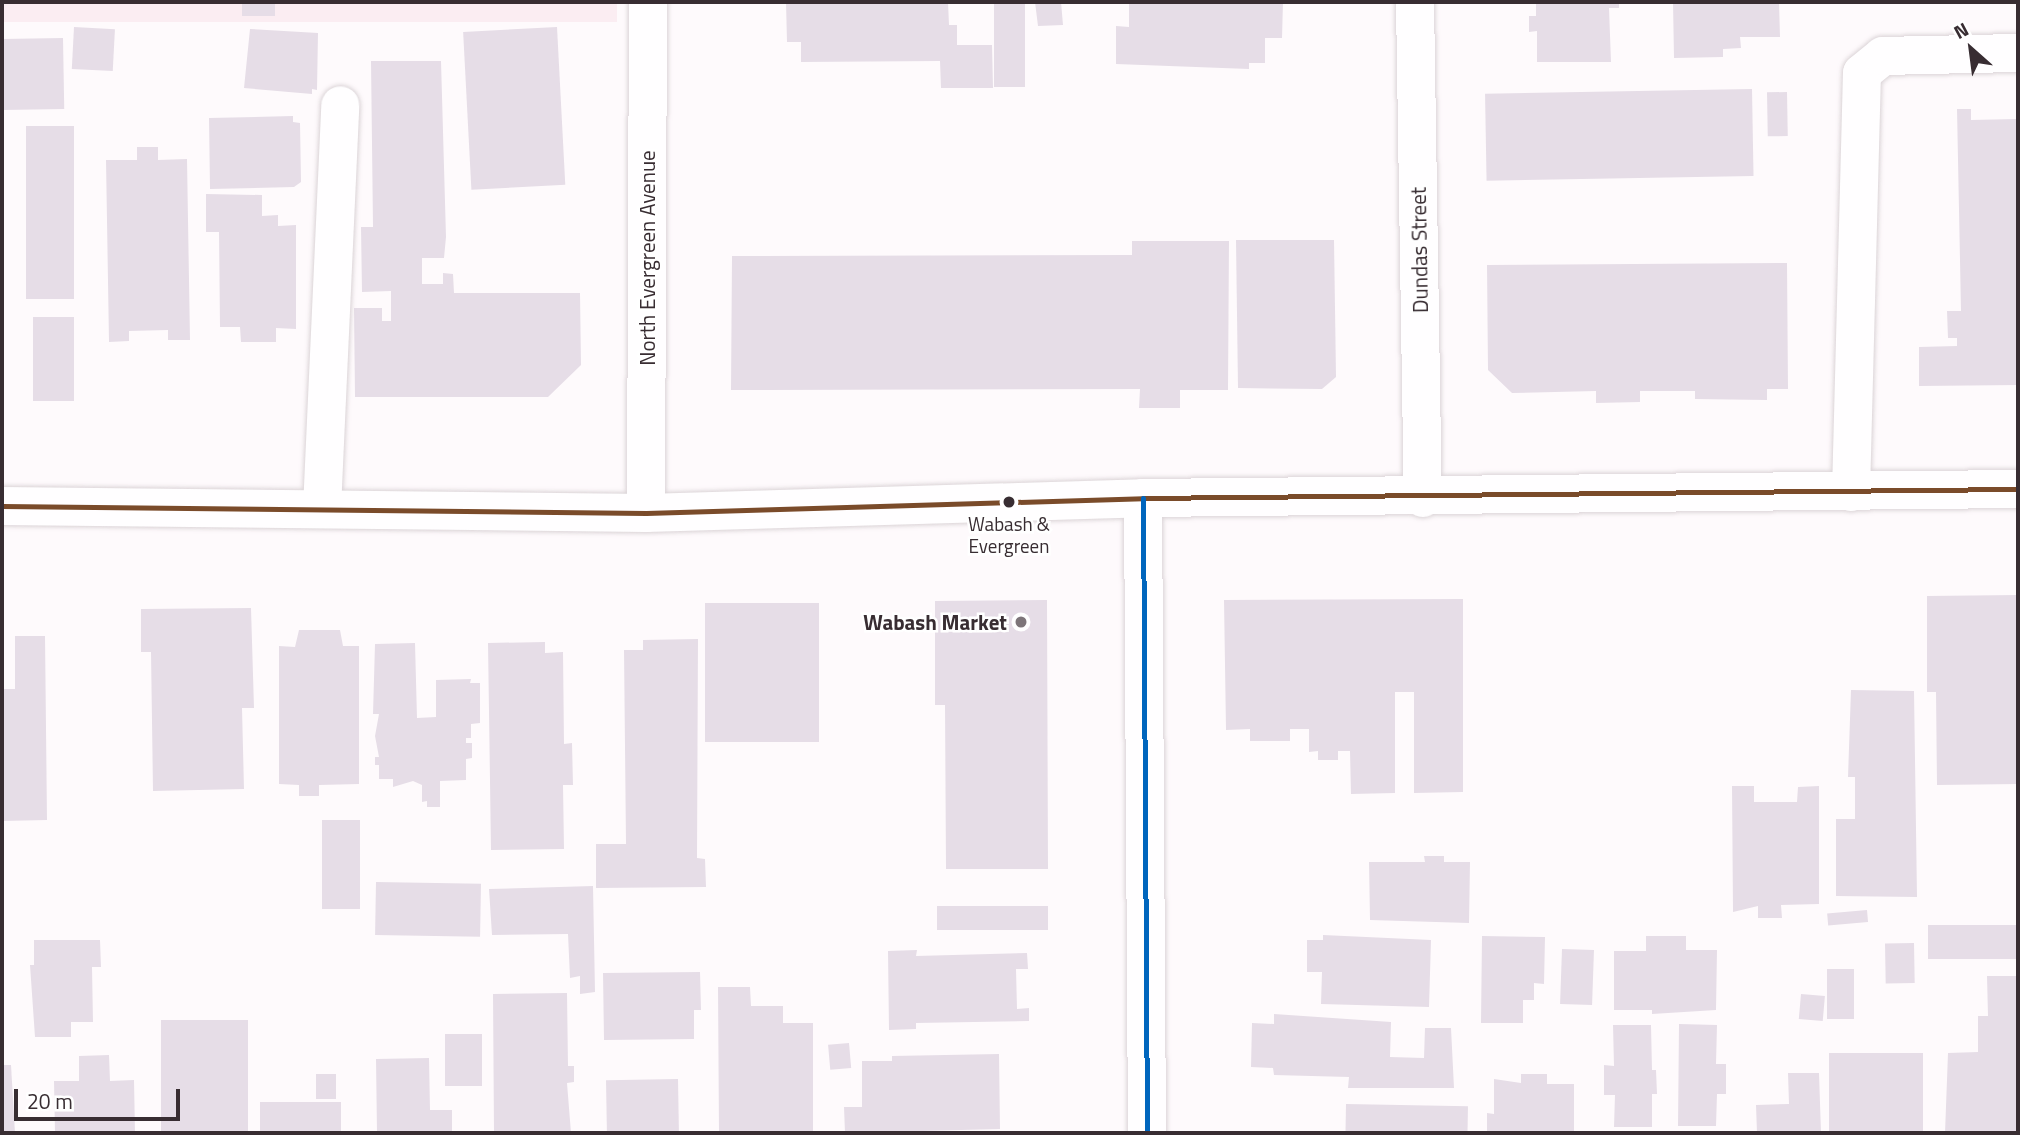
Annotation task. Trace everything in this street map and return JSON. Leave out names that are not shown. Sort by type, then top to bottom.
[{"type":"street","name":"North Evergreen Avenue","points":[[646,513],[648,2]]},
{"type":"street","name":"Dundas Street","points":[[1415,2],[1423,498]]},
{"type":"street","points":[[1851,492],[1862,74],[1883,56],[2018,53]]},
{"type":"street","points":[[321,509],[340,104]]},
{"type":"street","points":[[2,506],[646,513],[1143,498],[1423,498],[2018,489]]},
{"type":"street","points":[[1143,498],[1147,1133]]},
{"type":"shaded area","points":[[2,2],[617,2],[617,22],[2,22]]},
{"type":"building","points":[[242,2],[275,2],[275,16],[242,16]]},
{"type":"building","points":[[786,2],[948,2],[949,25],[957,25],[957,45],[992,45],[993,88],[941,88],[940,61],[801,62],[801,42],[787,42]]},
{"type":"building","points":[[994,2],[1025,2],[1025,87],[994,87]]},
{"type":"building","points":[[1035,2],[1061,2],[1063,25],[1038,26]]},
{"type":"building","points":[[1129,2],[1283,2],[1282,38],[1265,38],[1265,63],[1249,63],[1249,69],[1116,64],[1116,26],[1129,27]]},
{"type":"building","points":[[1536,2],[1619,2],[1619,8],[1609,8],[1611,62],[1537,62],[1537,31],[1529,32],[1529,16],[1536,16]]},
{"type":"building","points":[[1673,2],[1779,2],[1780,37],[1740,37],[1741,48],[1723,49],[1723,57],[1674,58]]},
{"type":"building","points":[[74,27],[115,29],[113,71],[72,69]]},
{"type":"building","points":[[557,27],[565,185],[471,190],[463,32]]},
{"type":"building","points":[[250,29],[318,33],[317,90],[312,89],[312,94],[244,88]]},
{"type":"building","points":[[63,38],[64,109],[3,110],[2,39]]},
{"type":"building","points":[[371,61],[441,61],[446,237],[444,258],[422,258],[422,284],[443,284],[443,273],[453,274],[454,293],[580,293],[581,365],[548,397],[355,397],[354,308],[382,308],[382,321],[391,321],[391,291],[362,292],[361,227],[373,227]]},
{"type":"building","points":[[1752,89],[1754,176],[1487,181],[1485,94]]},
{"type":"building","points":[[1767,92],[1787,92],[1788,136],[1768,136]]},
{"type":"building","points":[[1957,109],[1971,109],[1971,120],[2016,119],[2018,111],[2018,385],[1919,386],[1919,347],[1957,346],[1957,338],[1948,338],[1947,311],[1961,311]]},
{"type":"building","points":[[293,116],[293,122],[300,123],[301,182],[294,187],[210,189],[209,118]]},
{"type":"building","points":[[26,126],[74,126],[74,299],[26,299]]},
{"type":"building","points":[[137,147],[158,147],[158,160],[187,159],[190,340],[168,340],[168,330],[129,331],[129,341],[109,342],[106,160],[137,160]]},
{"type":"building","points":[[206,194],[262,195],[262,216],[278,215],[278,226],[296,225],[296,329],[276,328],[276,342],[241,342],[240,327],[220,327],[219,232],[206,232]]},
{"type":"building","points":[[1236,240],[1334,240],[1336,377],[1322,389],[1238,388]]},
{"type":"building","points":[[1132,241],[1229,241],[1228,390],[1180,390],[1180,408],[1139,408],[1140,389],[731,390],[732,256],[1132,255]]},
{"type":"building","points":[[1787,263],[1788,389],[1767,389],[1767,400],[1695,399],[1695,391],[1640,391],[1640,402],[1596,403],[1596,391],[1512,393],[1488,370],[1487,265]]},
{"type":"building","points":[[33,317],[74,317],[74,401],[33,401]]},
{"type":"building","points":[[2017,595],[2018,784],[1937,785],[1936,692],[1927,692],[1927,596]]},
{"type":"building","points":[[1463,599],[1463,792],[1414,793],[1414,692],[1395,692],[1395,793],[1351,794],[1350,751],[1338,751],[1338,760],[1318,760],[1318,751],[1309,752],[1309,729],[1290,729],[1290,741],[1250,741],[1250,729],[1226,730],[1224,600]]},
{"type":"building","points":[[1047,600],[1048,869],[946,869],[945,705],[935,705],[935,601]]},
{"type":"building","points":[[705,603],[819,603],[819,742],[705,742]]},
{"type":"building","points":[[251,608],[254,708],[242,708],[244,789],[153,791],[151,652],[141,652],[141,609]]},
{"type":"building","points":[[299,630],[340,630],[343,646],[359,646],[359,784],[319,785],[319,796],[299,796],[299,785],[279,784],[279,646],[295,647]]},
{"type":"building","points":[[15,636],[45,636],[47,820],[2,821],[2,689],[15,689]]},
{"type":"building","points":[[698,639],[697,858],[705,859],[706,887],[596,888],[596,844],[626,844],[624,650],[643,650],[643,640]]},
{"type":"building","points":[[545,642],[545,653],[563,652],[564,744],[572,743],[573,785],[563,785],[564,849],[491,850],[488,643]]},
{"type":"building","points":[[415,643],[417,718],[436,717],[436,680],[471,679],[470,683],[480,683],[480,723],[471,724],[471,738],[466,738],[466,743],[472,743],[472,758],[466,759],[466,780],[440,781],[440,807],[427,807],[427,801],[422,802],[422,785],[413,781],[393,787],[393,779],[379,779],[379,765],[375,765],[375,757],[379,757],[375,736],[379,714],[373,714],[375,644]]},
{"type":"building","points":[[1851,690],[1914,691],[1917,897],[1836,896],[1836,819],[1855,819],[1855,777],[1848,777]]},
{"type":"building","points":[[1732,786],[1754,786],[1754,802],[1797,802],[1798,787],[1819,786],[1819,904],[1781,905],[1782,918],[1758,918],[1758,906],[1733,912]]},
{"type":"building","points":[[322,820],[360,820],[360,909],[322,909]]},
{"type":"building","points":[[1424,856],[1444,856],[1444,862],[1470,862],[1469,923],[1370,920],[1369,862],[1425,862]]},
{"type":"building","points":[[376,882],[481,884],[480,937],[375,935]]},
{"type":"building","points":[[593,886],[595,992],[580,994],[580,976],[570,978],[568,934],[492,935],[489,889]]},
{"type":"building","points":[[937,906],[1048,906],[1048,930],[937,930]]},
{"type":"building","points":[[1867,910],[1868,922],[1828,925],[1827,913]]},
{"type":"building","points":[[1928,925],[2018,925],[2018,959],[1928,959]]},
{"type":"building","points":[[1323,935],[1431,940],[1429,1007],[1321,1004],[1322,972],[1307,972],[1307,940],[1323,940]]},
{"type":"building","points":[[1482,936],[1545,937],[1544,984],[1534,983],[1534,1000],[1523,1000],[1523,1023],[1481,1023]]},
{"type":"building","points":[[1646,936],[1686,936],[1686,950],[1717,950],[1716,1010],[1652,1014],[1652,1010],[1614,1010],[1614,951],[1646,951]]},
{"type":"building","points":[[34,940],[100,940],[101,967],[92,967],[93,1022],[71,1022],[71,1037],[35,1037],[30,965],[34,965]]},
{"type":"building","points":[[1914,943],[1915,983],[1886,984],[1885,944]]},
{"type":"building","points":[[1562,949],[1594,950],[1592,1005],[1560,1004]]},
{"type":"building","points":[[917,950],[916,956],[1027,953],[1028,969],[1016,969],[1017,1009],[1029,1008],[1029,1021],[916,1023],[916,1029],[889,1030],[888,951]]},
{"type":"building","points":[[1827,969],[1854,969],[1854,1019],[1827,1019]]},
{"type":"building","points":[[700,972],[701,1010],[694,1010],[694,1039],[604,1040],[603,973]]},
{"type":"building","points":[[1987,976],[2018,976],[2018,1133],[1945,1133],[1948,1053],[1978,1052],[1978,1016],[1988,1016]]},
{"type":"building","points":[[718,987],[750,987],[751,1006],[783,1006],[783,1023],[813,1023],[813,1133],[719,1133]]},
{"type":"building","points":[[567,993],[568,1066],[574,1066],[574,1082],[567,1083],[571,1133],[494,1133],[493,994]]},
{"type":"building","points":[[1801,994],[1825,996],[1823,1021],[1799,1019]]},
{"type":"building","points":[[1274,1014],[1391,1022],[1390,1057],[1424,1058],[1425,1028],[1451,1028],[1454,1088],[1348,1088],[1349,1077],[1274,1075],[1273,1068],[1251,1067],[1252,1023],[1274,1024]]},
{"type":"building","points":[[161,1020],[248,1020],[248,1133],[161,1133]]},
{"type":"building","points":[[1679,1024],[1717,1025],[1716,1064],[1726,1064],[1726,1094],[1717,1094],[1716,1126],[1678,1126]]},
{"type":"building","points":[[1613,1025],[1651,1025],[1652,1070],[1656,1070],[1657,1094],[1652,1094],[1652,1127],[1614,1127],[1615,1095],[1604,1095],[1604,1065],[1614,1066]]},
{"type":"building","points":[[445,1034],[482,1034],[482,1086],[445,1086]]},
{"type":"building","points":[[849,1043],[851,1068],[830,1070],[828,1045]]},
{"type":"building","points":[[1829,1053],[1923,1053],[1923,1133],[1829,1133]]},
{"type":"building","points":[[999,1054],[1000,1129],[845,1133],[844,1107],[862,1107],[862,1061],[892,1061],[892,1056]]},
{"type":"building","points":[[109,1055],[110,1081],[134,1080],[135,1133],[55,1133],[54,1081],[79,1081],[79,1056]]},
{"type":"building","points":[[429,1058],[430,1110],[452,1110],[452,1133],[377,1133],[376,1059]]},
{"type":"building","points":[[2,1065],[11,1065],[15,1133],[2,1133]]},
{"type":"building","points":[[1788,1073],[1819,1073],[1821,1133],[1757,1133],[1756,1105],[1789,1104]]},
{"type":"building","points":[[316,1074],[336,1074],[336,1099],[316,1099]]},
{"type":"building","points":[[1521,1074],[1547,1074],[1547,1084],[1574,1084],[1574,1133],[1487,1133],[1487,1113],[1494,1114],[1494,1079],[1521,1083]]},
{"type":"building","points":[[678,1079],[679,1133],[607,1133],[606,1080]]},
{"type":"building","points":[[260,1102],[341,1102],[341,1133],[260,1133]]},
{"type":"building","points":[[1346,1104],[1468,1106],[1468,1133],[1345,1133]]},
{"type":"transit line","points":[[2,506],[646,513],[1143,498],[2018,489]]},
{"type":"transit line","points":[[1143,498],[1147,1133]]},
{"type":"place","name":"Wabash & Evergreen","points":[[1009,502]]},
{"type":"place","name":"Wabash Market","points":[[1021,622]]}]
